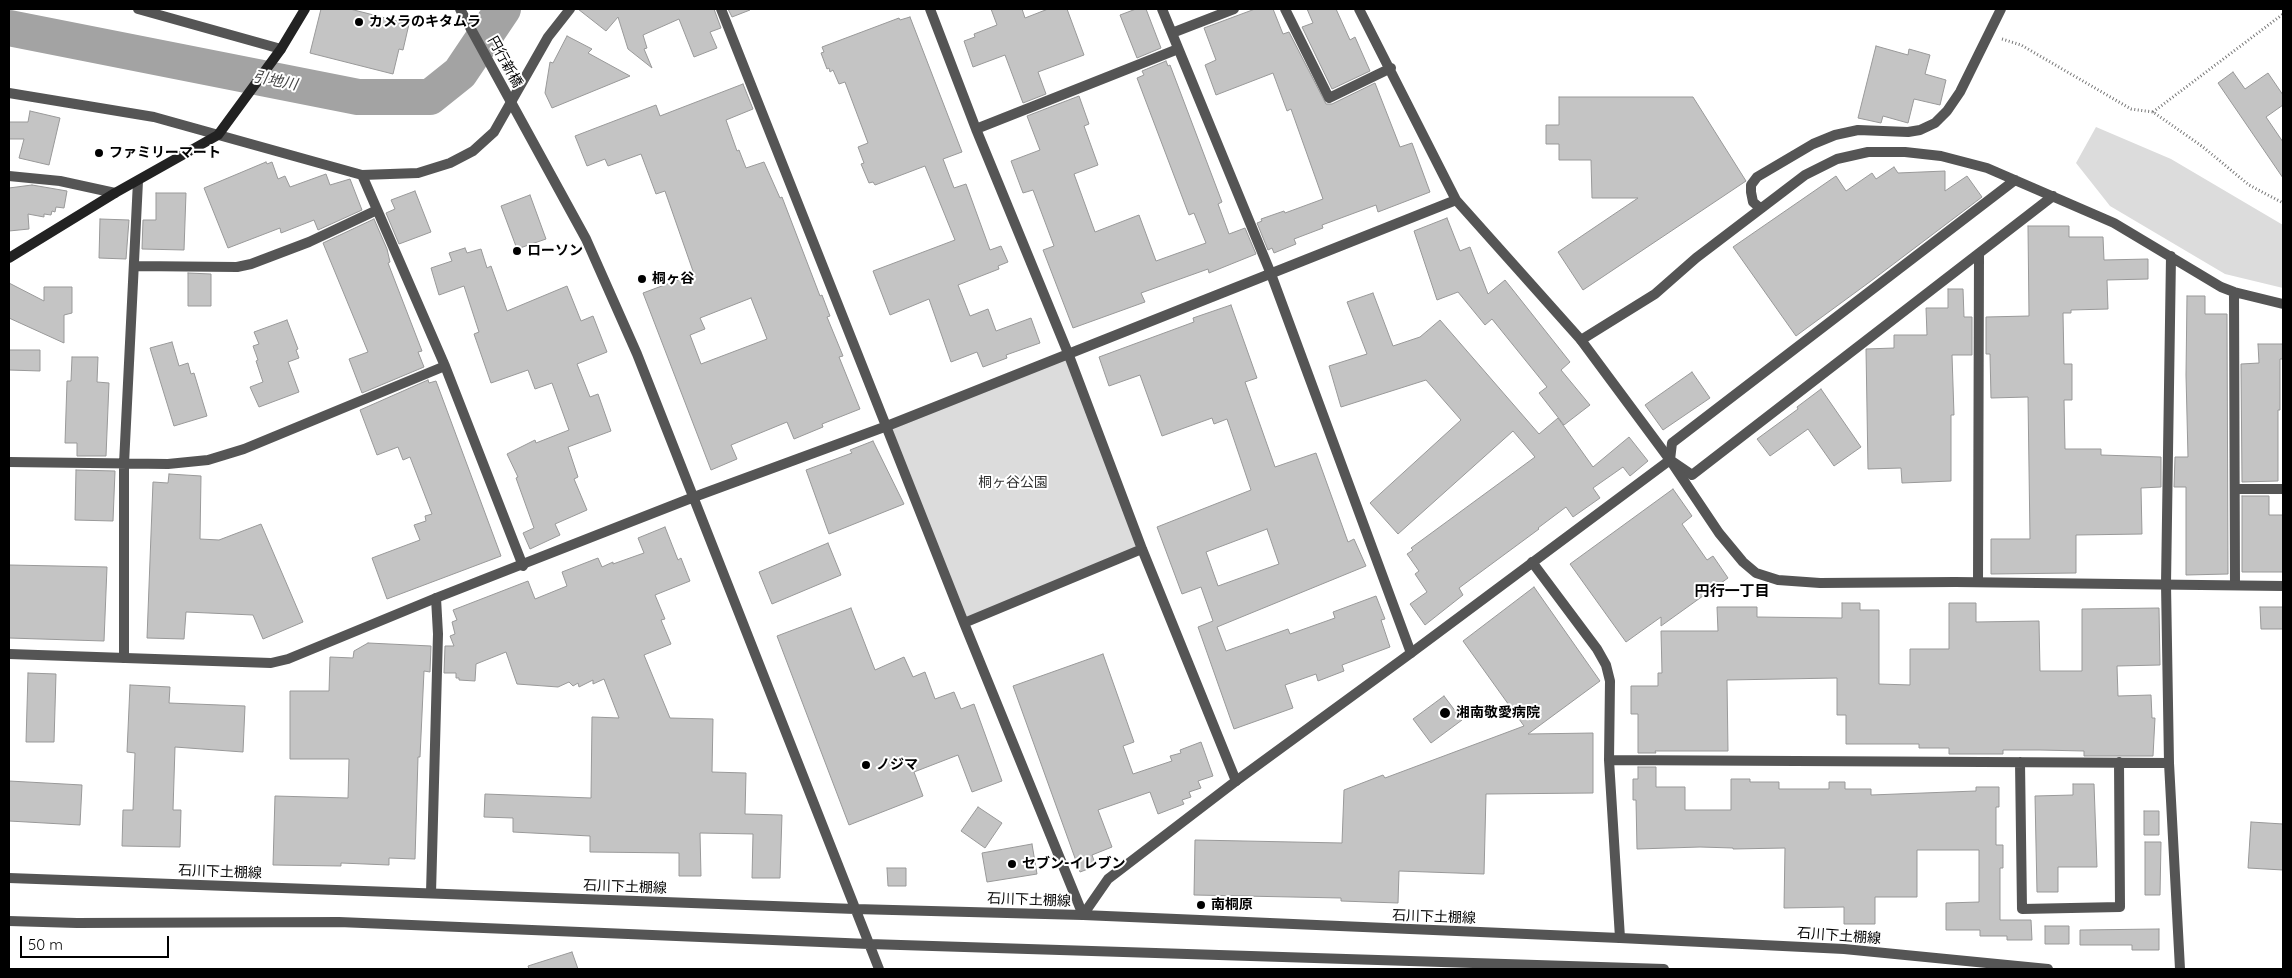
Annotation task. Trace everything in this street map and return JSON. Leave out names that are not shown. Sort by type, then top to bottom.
[{"type":"main road","points":[[9,258],[115,193],[218,135],[279,51],[305,9]]},
{"type":"street","points":[[138,9],[166,12],[279,51]]},
{"type":"street","name":"円行新橋","points":[[460,9],[586,239],[637,354],[879,969]]},
{"type":"street","points":[[9,93],[154,117],[362,176],[418,173],[450,163],[473,151],[494,132],[548,37],[570,9]]},
{"type":"street","points":[[722,9],[964,623],[1082,915]]},
{"type":"street","points":[[930,9],[976,129],[1068,353],[1142,549],[1236,782]]},
{"type":"street","points":[[1162,9],[1271,274],[1411,653]]},
{"type":"street","points":[[1172,33],[1234,9]]},
{"type":"street","points":[[1285,9],[1329,98],[1391,68]]},
{"type":"street","points":[[1359,9],[1391,68],[1456,200],[1581,340],[1670,460],[1719,533],[1742,562],[1756,573],[1778,580],[1820,583],[1978,582],[2283,586]]},
{"type":"street","points":[[1760,208],[1753,202],[1751,192],[1752,185],[1757,177],[1813,144],[1834,135],[1858,130],[1908,132],[1920,130],[1935,123],[1947,111],[1960,92],[2001,9]]},
{"type":"street","points":[[976,129],[1178,49]]},
{"type":"street","points":[[1581,340],[1655,294],[1696,258],[1805,174],[1837,159],[1868,152],[1905,152],[1941,156],[1986,168],[2114,223],[2221,287],[2283,304]]},
{"type":"street","points":[[9,176],[60,181],[115,193]]},
{"type":"street","points":[[362,176],[445,366],[523,566]]},
{"type":"street","points":[[124,658],[124,464],[138,180]]},
{"type":"street","points":[[1082,915],[1108,879],[1670,460],[1672,444],[2015,180]]},
{"type":"street","points":[[1670,460],[1692,475],[2053,196]]},
{"type":"street","points":[[9,654],[271,664],[288,659],[436,598],[523,566],[694,497],[887,426],[1456,200]]},
{"type":"street","points":[[134,266],[237,267],[252,264],[310,242],[377,210]]},
{"type":"street","points":[[1978,582],[1979,254]]},
{"type":"street","points":[[2171,256],[2166,584],[2169,763],[2180,969]]},
{"type":"street","points":[[2234,292],[2235,586]]},
{"type":"street","points":[[9,462],[176,464],[208,460],[235,452],[445,366]]},
{"type":"street","points":[[2235,489],[2283,489]]},
{"type":"street","points":[[964,623],[1142,549]]},
{"type":"street","points":[[1532,562],[1597,648],[1606,665],[1610,681],[1609,760],[1620,938]]},
{"type":"street","points":[[430,893],[438,634],[436,598]]},
{"type":"street","points":[[1609,760],[2169,763]]},
{"type":"street","points":[[2020,762],[2022,909],[2120,907],[2119,762]]},
{"type":"street","name":"石川下土棚線","points":[[9,878],[855,909],[1082,915],[1620,938],[1844,949],[2048,969]]},
{"type":"street","points":[[9,921],[77,923],[339,922],[869,944],[1664,969]]},
{"type":"path","points":[[2153,112],[2283,14]]},
{"type":"path","points":[[1989,35],[2021,45],[2131,109],[2153,112],[2203,147],[2249,185],[2283,203]]},
{"type":"green space","points":[[2096,127],[2171,159],[2283,225],[2283,288],[2225,274],[2110,206],[2076,163]]},
{"type":"green space","name":"桐ヶ谷公園","points":[[1068,353],[1142,549],[964,623],[887,426]]},
{"type":"building","points":[[321,9],[350,9],[409,24],[403,50],[399,49],[393,74],[310,53]]},
{"type":"building","points":[[578,9],[714,9],[721,28],[710,32],[717,48],[694,57],[679,19],[643,35],[647,48],[644,49],[652,68],[628,49],[618,17],[606,31]]},
{"type":"building","points":[[728,9],[750,9],[750,10],[732,17]]},
{"type":"building","points":[[991,9],[1022,9],[1025,18],[1048,9],[1067,9],[1084,55],[1038,72],[1046,94],[1023,103],[1005,55],[973,67],[964,41],[975,37],[974,34],[997,25]]},
{"type":"building","points":[[1136,9],[1146,9],[1161,48],[1137,58],[1120,15]]},
{"type":"building","points":[[1255,9],[1273,9],[1283,34],[1289,32],[1326,104],[1332,104],[1375,83],[1400,147],[1412,143],[1430,192],[1378,212],[1376,205],[1322,225],[1323,228],[1294,239],[1296,244],[1274,253],[1272,248],[1268,250],[1257,223],[1262,221],[1261,219],[1284,211],[1285,213],[1323,199],[1291,109],[1287,111],[1273,73],[1216,95],[1205,65],[1216,60],[1204,28]]},
{"type":"building","points":[[1307,9],[1336,9],[1350,40],[1355,37],[1370,71],[1332,89],[1302,27],[1313,23]]},
{"type":"building","points":[[910,17],[962,152],[943,159],[954,188],[966,184],[990,250],[1001,246],[1008,262],[998,266],[999,269],[958,285],[970,316],[988,309],[996,331],[1031,318],[1040,343],[1006,355],[1007,358],[983,367],[977,352],[951,362],[929,299],[890,315],[873,271],[955,240],[925,166],[875,185],[873,182],[869,183],[861,164],[864,163],[858,147],[868,143],[845,82],[839,84],[833,70],[830,72],[829,68],[827,69],[821,53],[824,52],[822,47],[899,18],[900,20]]},
{"type":"building","points":[[567,36],[592,49],[588,53],[630,76],[552,108],[545,93],[550,62],[553,63]]},
{"type":"building","points":[[1876,46],[1908,55],[1909,49],[1930,55],[1925,74],[1946,80],[1940,105],[1914,99],[1908,123],[1883,116],[1881,123],[1858,118]]},
{"type":"building","points":[[1166,61],[1168,66],[1170,65],[1222,202],[1218,204],[1229,234],[1245,228],[1256,254],[1209,273],[1208,269],[1141,293],[1145,302],[1073,328],[1043,250],[1054,246],[1033,190],[1023,193],[1011,161],[1040,150],[1027,116],[1079,96],[1089,124],[1084,126],[1098,165],[1074,174],[1095,232],[1139,215],[1156,261],[1206,243],[1194,213],[1189,215],[1137,78],[1144,75],[1142,71]]},
{"type":"building","points":[[2233,72],[2245,89],[2268,73],[2283,95],[2283,105],[2266,117],[2283,142],[2283,178],[2218,83]]},
{"type":"building","points":[[743,84],[753,109],[726,120],[737,151],[739,150],[746,168],[764,162],[780,198],[782,197],[820,296],[822,295],[830,316],[827,317],[843,356],[839,357],[860,409],[822,424],[823,427],[794,439],[787,422],[731,445],[737,459],[711,470],[643,293],[694,274],[665,191],[656,194],[641,154],[608,166],[605,159],[587,166],[575,136],[656,105],[660,116]],"holes":[[[751,298],[767,339],[701,364],[690,335],[705,329],[700,318]]]},
{"type":"building","points":[[1559,97],[1693,97],[1746,181],[1583,290],[1558,252],[1638,198],[1592,198],[1591,160],[1559,160],[1559,144],[1546,144],[1546,125],[1559,125]]},
{"type":"building","points":[[30,111],[60,118],[49,165],[19,158],[24,139],[9,139],[9,122],[28,122]]},
{"type":"building","points":[[266,162],[267,164],[272,162],[278,179],[285,176],[290,187],[326,174],[330,185],[350,179],[362,210],[318,230],[314,220],[281,233],[280,228],[228,248],[204,188]]},
{"type":"building","points":[[1894,167],[1898,173],[1945,171],[1945,191],[1967,176],[1982,197],[1796,336],[1733,247],[1836,176],[1846,191],[1872,173],[1876,179]]},
{"type":"building","points":[[32,185],[67,191],[64,208],[56,207],[55,212],[52,211],[51,215],[44,214],[44,217],[28,214],[29,229],[9,231],[9,188]]},
{"type":"building","points":[[415,191],[431,232],[399,244],[386,213],[395,209],[391,200]]},
{"type":"building","points":[[156,193],[186,193],[184,250],[142,249],[143,220],[156,220]]},
{"type":"building","points":[[530,195],[546,239],[517,249],[501,206]]},
{"type":"building","points":[[1447,218],[1460,251],[1470,247],[1488,294],[1505,280],[1570,362],[1561,370],[1590,405],[1564,425],[1539,393],[1547,387],[1492,319],[1485,325],[1458,292],[1437,300],[1414,231]]},
{"type":"building","points":[[100,219],[129,220],[126,259],[99,258]]},
{"type":"building","points":[[374,219],[387,249],[390,262],[388,263],[422,351],[418,352],[424,367],[362,393],[349,359],[368,352],[323,243]]},
{"type":"building","points":[[2028,226],[2069,226],[2069,237],[2103,237],[2104,260],[2148,259],[2148,279],[2107,280],[2108,309],[2071,310],[2071,313],[2063,313],[2064,364],[2072,364],[2072,400],[2064,400],[2065,449],[2101,449],[2101,455],[2161,457],[2161,487],[2141,488],[2142,534],[2076,535],[2076,573],[1991,574],[1991,539],[2030,539],[2028,397],[1991,398],[1990,354],[1986,354],[1986,317],[2029,316]]},
{"type":"building","points":[[465,248],[467,253],[481,249],[487,268],[491,266],[507,311],[567,286],[581,321],[593,316],[607,352],[577,364],[590,397],[598,394],[611,431],[568,447],[578,477],[574,479],[587,510],[555,524],[560,535],[530,549],[523,533],[534,528],[516,478],[518,477],[507,454],[535,440],[536,443],[569,430],[552,383],[535,389],[528,370],[491,383],[474,334],[479,332],[464,286],[439,295],[431,268],[452,261],[449,253]]},
{"type":"building","points":[[188,273],[211,274],[211,306],[188,306]]},
{"type":"building","points":[[9,283],[44,301],[44,287],[72,287],[72,313],[64,315],[64,343],[9,318]]},
{"type":"building","points":[[1948,289],[1963,289],[1964,317],[1972,317],[1972,355],[1952,355],[1954,415],[1951,415],[1951,481],[1902,483],[1901,468],[1868,469],[1866,349],[1894,348],[1894,335],[1927,335],[1926,308],[1948,308]]},
{"type":"building","points":[[1373,293],[1393,346],[1420,337],[1440,320],[1539,434],[1558,418],[1593,467],[1629,437],[1648,461],[1630,476],[1623,467],[1593,488],[1600,498],[1573,517],[1566,507],[1459,588],[1463,595],[1425,625],[1410,604],[1427,592],[1415,574],[1419,571],[1407,554],[1413,550],[1411,548],[1535,457],[1513,431],[1398,534],[1370,503],[1461,420],[1426,380],[1341,407],[1329,366],[1367,354],[1347,302]]},
{"type":"building","points":[[2187,296],[2205,296],[2205,314],[2227,314],[2228,574],[2186,575],[2186,487],[2174,487],[2175,457],[2188,457]]},
{"type":"building","points":[[1231,305],[1257,378],[1245,382],[1275,467],[1316,453],[1348,542],[1354,539],[1366,566],[1217,627],[1226,651],[1288,629],[1290,634],[1335,618],[1333,612],[1376,596],[1385,619],[1381,620],[1390,647],[1342,665],[1344,671],[1318,681],[1316,674],[1285,685],[1293,708],[1234,729],[1198,627],[1213,621],[1201,587],[1182,594],[1157,527],[1251,490],[1227,419],[1214,424],[1212,418],[1162,436],[1140,375],[1109,386],[1099,357],[1194,322],[1193,318]],"holes":[[[1267,529],[1279,564],[1218,586],[1206,552]]]},
{"type":"building","points":[[287,320],[298,349],[296,350],[299,358],[288,362],[299,392],[259,407],[250,387],[263,382],[253,346],[259,344],[254,332]]},
{"type":"building","points":[[172,342],[179,366],[188,363],[191,374],[194,373],[207,416],[174,426],[150,348]]},
{"type":"building","points":[[2258,344],[2283,344],[2283,359],[2280,359],[2280,410],[2278,410],[2278,481],[2242,482],[2241,364],[2259,363]]},
{"type":"building","points":[[9,350],[40,350],[40,371],[9,370]]},
{"type":"building","points":[[72,357],[98,357],[97,382],[109,383],[106,456],[77,456],[77,443],[65,443],[67,381],[71,381]]},
{"type":"building","points":[[1692,372],[1710,398],[1663,430],[1645,405]]},
{"type":"building","points":[[428,380],[429,383],[436,381],[501,556],[387,599],[372,558],[420,540],[414,525],[426,521],[425,516],[432,514],[410,457],[403,460],[398,447],[377,455],[360,410]]},
{"type":"building","points":[[1821,389],[1861,447],[1834,466],[1808,429],[1770,456],[1757,439],[1798,409],[1797,407]]},
{"type":"building","points":[[873,441],[904,504],[829,534],[806,470],[852,453],[850,450]]},
{"type":"building","points":[[76,470],[115,471],[113,521],[75,520]]},
{"type":"building","points":[[169,474],[201,476],[200,539],[219,540],[261,524],[303,622],[263,639],[253,615],[186,612],[184,639],[147,638],[153,482],[168,483]]},
{"type":"building","points":[[1673,489],[1692,516],[1682,524],[1707,560],[1713,556],[1728,578],[1661,626],[1661,617],[1626,642],[1570,564]]},
{"type":"building","points":[[2242,496],[2269,496],[2269,515],[2283,515],[2283,572],[2242,572]]},
{"type":"building","points":[[665,527],[678,560],[681,558],[690,581],[655,595],[665,619],[661,620],[671,644],[644,655],[670,718],[713,719],[712,772],[746,773],[745,814],[782,815],[780,878],[752,878],[753,834],[700,833],[701,876],[679,876],[679,853],[590,852],[590,836],[513,832],[513,818],[484,817],[485,794],[591,798],[592,717],[619,718],[604,679],[593,684],[593,680],[579,687],[578,683],[573,686],[569,682],[558,687],[517,684],[506,652],[476,664],[475,681],[459,680],[459,678],[456,678],[456,673],[444,673],[445,646],[454,646],[450,636],[455,634],[452,622],[457,620],[453,610],[528,581],[535,599],[567,586],[562,572],[598,558],[602,567],[644,553],[638,538]]},
{"type":"building","points":[[828,543],[841,575],[772,604],[759,572]]},
{"type":"building","points":[[9,565],[107,567],[104,641],[9,638]]},
{"type":"building","points":[[1534,587],[1600,681],[1528,734],[1593,733],[1593,793],[1486,794],[1484,874],[1399,871],[1398,903],[1341,901],[1341,898],[1194,895],[1195,840],[1342,843],[1344,790],[1383,775],[1385,778],[1524,726],[1463,641]]},
{"type":"building","points":[[1842,603],[1860,603],[1860,610],[1879,610],[1879,684],[1910,685],[1910,649],[1949,649],[1949,603],[1976,603],[1976,622],[2039,621],[2040,671],[2082,671],[2082,609],[2159,608],[2160,665],[2117,666],[2118,696],[2151,695],[2152,718],[2155,718],[2153,756],[2084,756],[2084,751],[2040,750],[2003,750],[2003,754],[1949,754],[1949,748],[1919,748],[1919,744],[1846,744],[1846,715],[1837,715],[1837,678],[1727,680],[1728,751],[1655,751],[1656,753],[1638,753],[1638,714],[1631,714],[1631,686],[1658,686],[1658,673],[1662,673],[1661,631],[1718,631],[1717,607],[1757,607],[1757,617],[1842,618]]},
{"type":"building","points":[[2260,607],[2283,607],[2283,629],[2261,629]]},
{"type":"building","points":[[851,608],[875,670],[904,657],[913,677],[925,672],[935,699],[954,692],[961,709],[974,704],[1002,781],[972,792],[958,755],[914,772],[923,796],[849,825],[777,636]]},
{"type":"building","points":[[368,643],[431,646],[430,672],[424,671],[420,757],[418,757],[415,859],[389,858],[389,865],[341,863],[341,866],[273,865],[275,796],[348,798],[349,759],[290,759],[290,691],[329,691],[330,657],[353,658],[354,651]]},
{"type":"building","points":[[1103,654],[1134,742],[1123,746],[1133,774],[1172,761],[1170,756],[1181,753],[1180,750],[1201,742],[1213,776],[1198,781],[1201,788],[1189,792],[1191,797],[1182,800],[1184,804],[1158,814],[1150,792],[1098,810],[1112,847],[1092,855],[1096,866],[1080,872],[1013,686]]},
{"type":"building","points":[[28,673],[56,674],[54,742],[26,742]]},
{"type":"building","points":[[130,685],[170,687],[169,703],[245,706],[243,752],[175,747],[173,810],[181,810],[180,847],[122,846],[123,810],[133,810],[135,753],[127,752]]},
{"type":"building","points":[[1444,696],[1462,720],[1431,743],[1413,719]]},
{"type":"building","points":[[1638,767],[1656,767],[1656,787],[1685,787],[1685,810],[1731,810],[1731,779],[1750,779],[1750,782],[1779,782],[1779,789],[1829,789],[1829,782],[1845,782],[1845,789],[1871,789],[1871,795],[1976,791],[1976,787],[1999,787],[1999,807],[1996,807],[1996,845],[2003,845],[2003,868],[2000,868],[2000,920],[2031,920],[2032,940],[2007,940],[2007,936],[1980,936],[1980,930],[1946,930],[1946,903],[1979,902],[1979,850],[1917,850],[1917,897],[1875,897],[1875,924],[1844,924],[1844,907],[1784,908],[1785,848],[1733,849],[1700,847],[1637,849],[1636,800],[1633,800],[1633,779],[1638,779]]},
{"type":"building","points":[[9,781],[82,785],[80,825],[9,821]]},
{"type":"building","points":[[2073,784],[2094,784],[2097,867],[2058,867],[2058,892],[2037,892],[2035,796],[2073,795]]},
{"type":"building","points":[[978,807],[1002,823],[985,848],[961,831]]},
{"type":"building","points":[[2144,811],[2159,811],[2159,835],[2144,835]]},
{"type":"building","points":[[2251,822],[2283,824],[2283,870],[2248,868]]},
{"type":"building","points":[[2145,842],[2161,842],[2160,895],[2145,895]]},
{"type":"building","points":[[1032,844],[1037,874],[987,882],[982,853]]},
{"type":"building","points":[[887,868],[906,868],[906,886],[888,886]]},
{"type":"building","points":[[2045,926],[2069,926],[2069,944],[2045,944]]},
{"type":"building","points":[[2159,929],[2159,950],[2132,950],[2132,945],[2080,945],[2080,930]]},
{"type":"building","points":[[572,952],[578,969],[529,969],[528,966]]},
{"type":"waterway","name":"引地川","points":[[9,28],[358,97],[430,97],[460,73],[503,9]]},
{"type":"place","name":"カメラのキタムラ","points":[[359,22]]},
{"type":"place","name":"ファミリーマート","points":[[99,153]]},
{"type":"place","name":"ローソン","points":[[517,251]]},
{"type":"place","name":"桐ヶ谷","points":[[642,279]]},
{"type":"place","name":"湘南敬愛病院","points":[[1445,713]]},
{"type":"place","name":"ノジマ","points":[[866,765]]},
{"type":"place","name":"セブン-イレブン","points":[[1012,864]]},
{"type":"place","name":"南桐原","points":[[1201,905]]},
{"type":"district","name":"円行一丁目","points":[[1732,591]]}]
